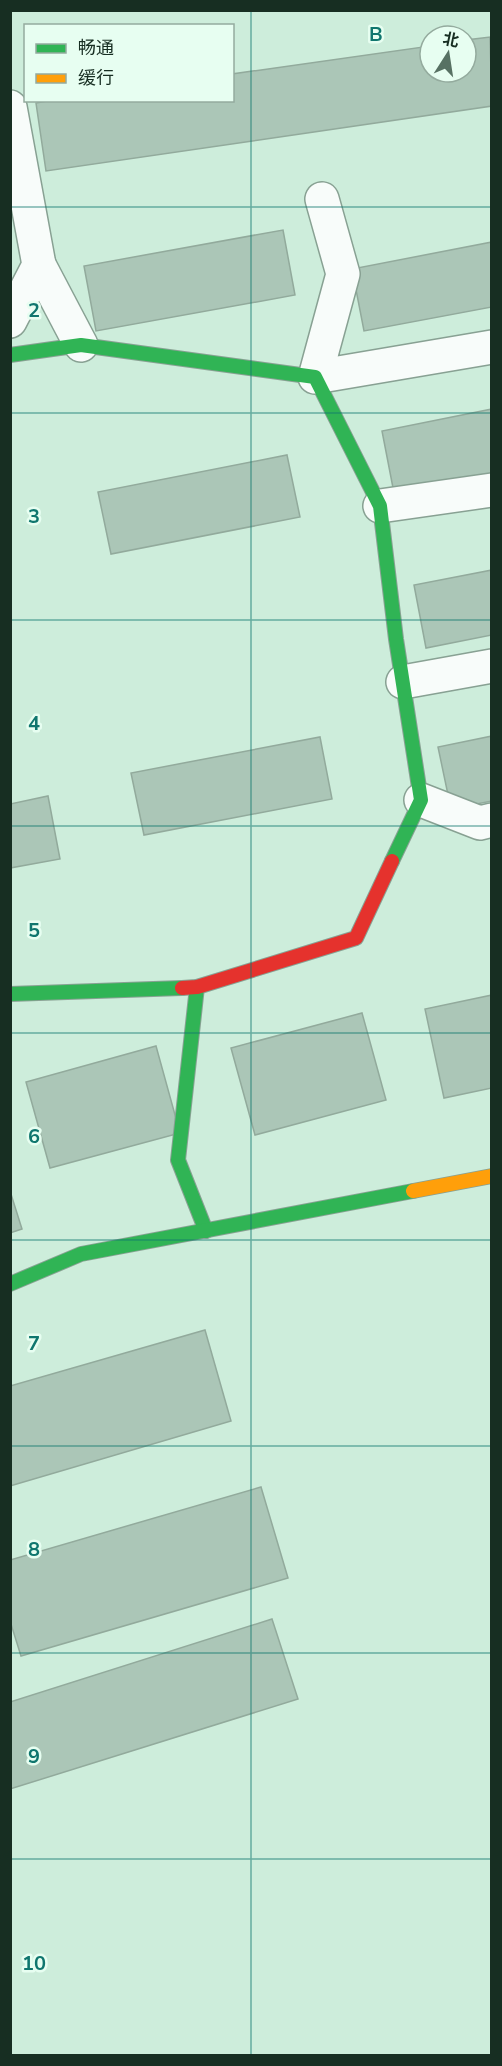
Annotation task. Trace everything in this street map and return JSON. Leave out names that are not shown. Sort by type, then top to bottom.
[{"type":"street","points":[[10,107],[39,265],[81,345]]},
{"type":"street","points":[[10,994],[197,987],[356,938],[421,800],[380,506],[315,377],[343,274],[322,199]]},
{"type":"street","points":[[10,321],[39,265]]},
{"type":"street","points":[[10,355],[81,345],[315,377],[492,347]]},
{"type":"street","points":[[380,506],[492,490]]},
{"type":"street","points":[[403,682],[492,666]]},
{"type":"street","points":[[421,800],[480,823],[492,820]]},
{"type":"street","points":[[197,987],[178,1160],[206,1231]]},
{"type":"street","points":[[10,1284],[81,1254],[492,1176]]},
{"type":"building","points":[[490,37],[492,106],[46,171],[36,103],[234,102],[234,74],[418,48],[418,84],[478,84],[478,38]]},
{"type":"building","points":[[283,230],[295,295],[96,331],[84,266]]},
{"type":"building","points":[[492,242],[492,307],[364,331],[352,269]]},
{"type":"building","points":[[492,409],[492,474],[394,493],[382,431]]},
{"type":"building","points":[[287,455],[300,517],[111,554],[98,492]]},
{"type":"building","points":[[492,570],[492,635],[426,648],[414,585]]},
{"type":"building","points":[[492,736],[492,801],[451,809],[438,747]]},
{"type":"building","points":[[320,737],[332,799],[144,835],[131,773]]},
{"type":"building","points":[[48,796],[60,859],[10,868],[10,804]]},
{"type":"building","points":[[492,995],[492,1088],[444,1098],[425,1009]]},
{"type":"building","points":[[362,1013],[386,1100],[255,1135],[231,1048]]},
{"type":"building","points":[[156,1046],[180,1133],[50,1168],[26,1082]]},
{"type":"building","points":[[10,1191],[22,1229],[10,1233]]},
{"type":"building","points":[[205,1330],[231,1421],[10,1486],[10,1386]]},
{"type":"building","points":[[261,1487],[288,1578],[21,1656],[10,1621],[10,1560]]},
{"type":"building","points":[[272,1619],[298,1699],[10,1789],[10,1702]]},
{"type":"traffic: fast","points":[[10,355],[81,345],[315,377],[380,506],[396,639],[421,800],[392,861]]},
{"type":"traffic: fast","points":[[197,987],[178,1160],[206,1231]]},
{"type":"traffic: fast","points":[[10,994],[182,988]]},
{"type":"traffic: fast","points":[[10,1284],[81,1254],[413,1191]]},
{"type":"traffic: slow","points":[[413,1191],[492,1176]]},
{"type":"traffic: jam","points":[[182,988],[197,987],[356,938],[392,861]]}]
